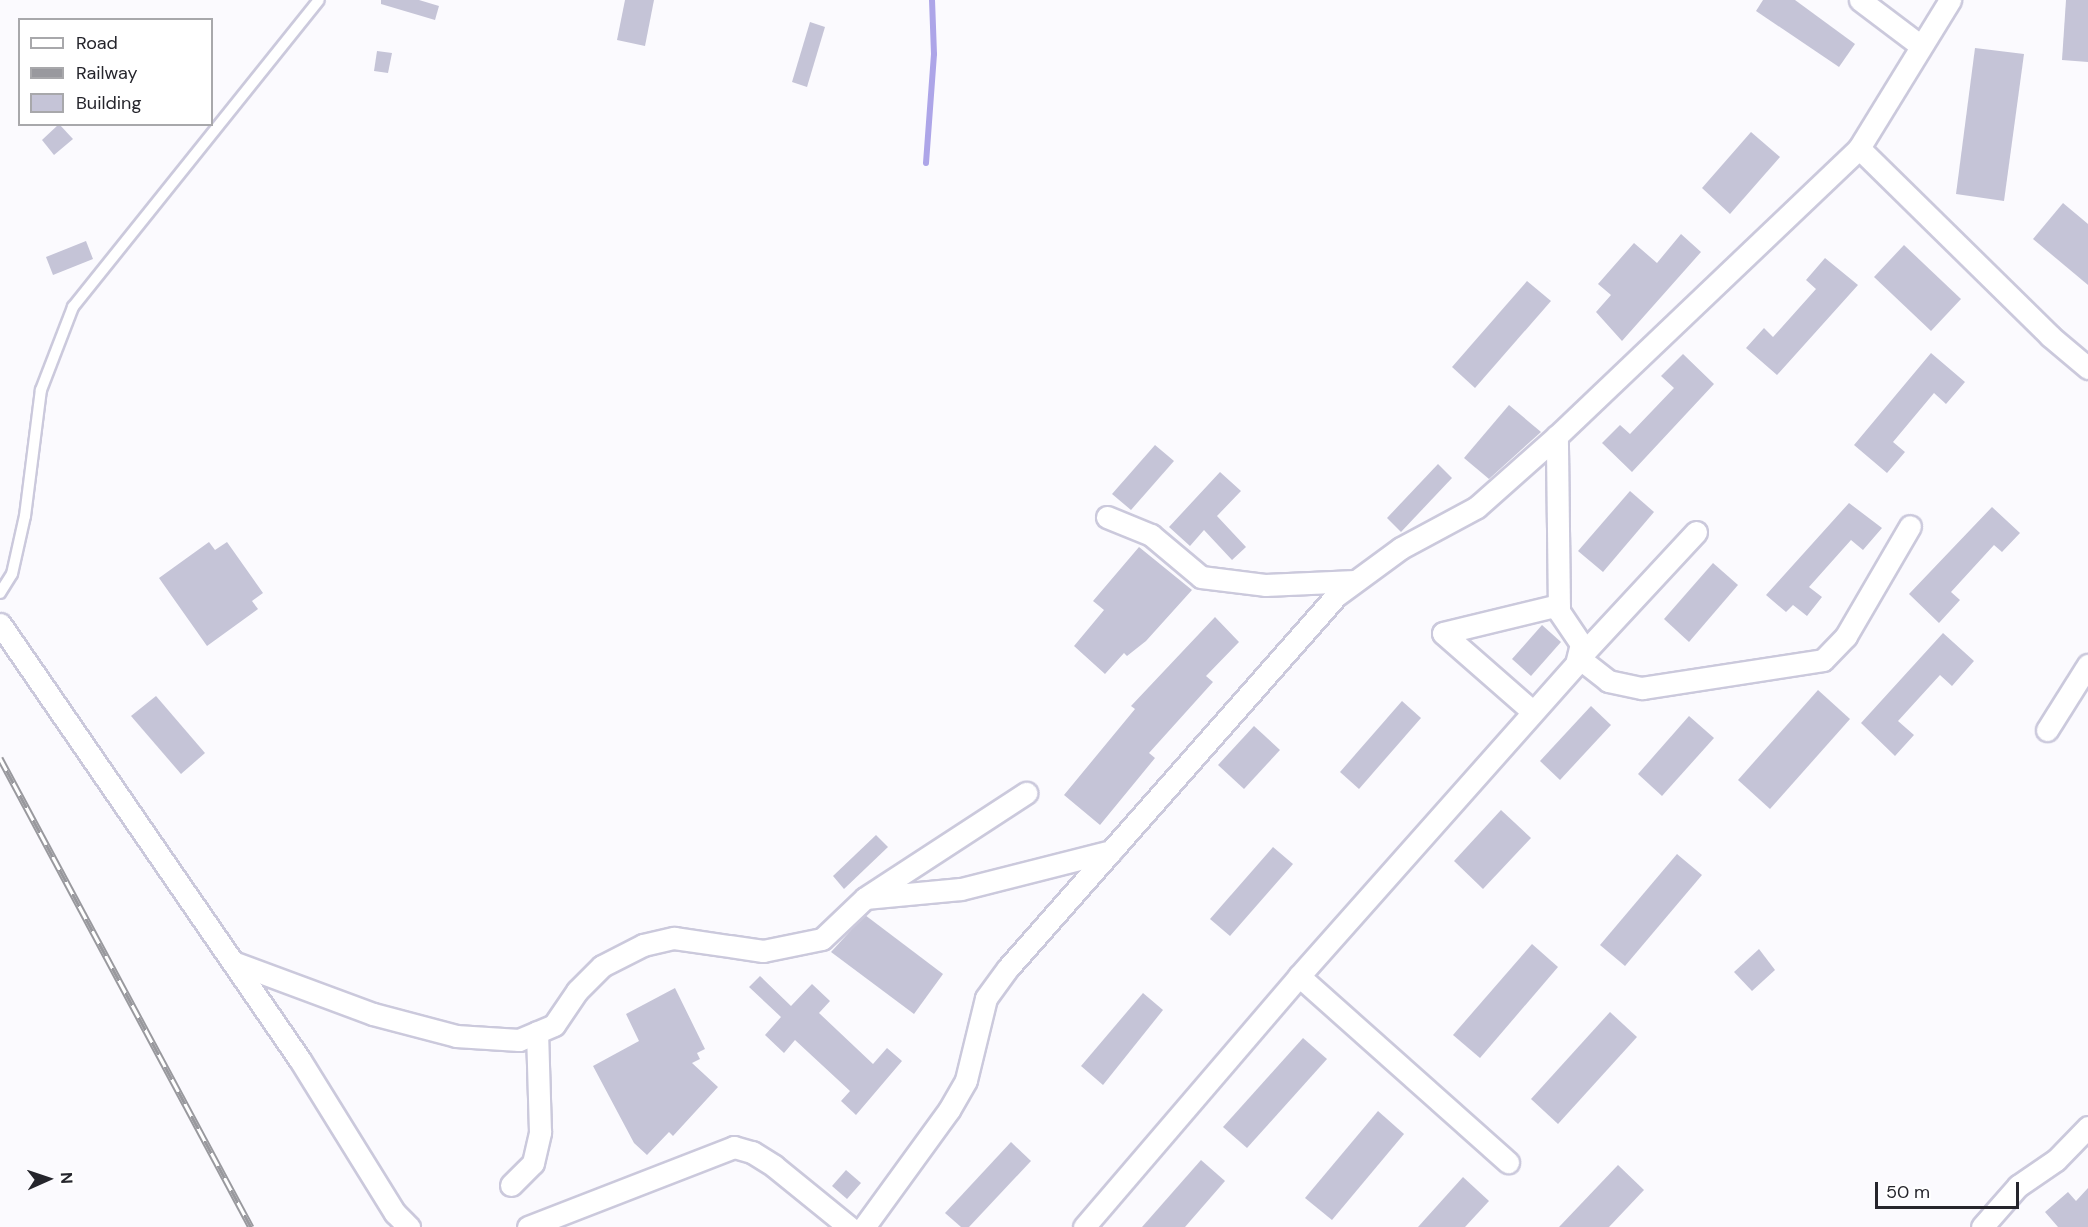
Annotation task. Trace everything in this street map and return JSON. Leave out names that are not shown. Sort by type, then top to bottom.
[{"type":"street","points":[[1860,0],[1922,46]]},
{"type":"street","points":[[864,1227],[950,1110],[966,1080],[986,998],[1111,851],[1337,595],[1401,549],[1477,507],[1557,436],[1859,148],[1950,0]]},
{"type":"street","points":[[1859,148],[2050,336],[2088,368]]},
{"type":"street","points":[[1557,436],[1559,605],[1581,645],[1579,658]]},
{"type":"street","points":[[1107,517],[1151,534],[1201,577],[1265,585],[1355,582]]},
{"type":"street","points":[[1579,658],[1608,681],[1642,688],[1823,660],[1846,636],[1910,526]]},
{"type":"street","points":[[1084,1227],[1299,976],[1532,711],[1696,532]]},
{"type":"street","points":[[1532,711],[1443,633],[1559,605]]},
{"type":"street","points":[[0,624],[300,1060],[400,1222]]},
{"type":"street","points":[[2047,730],[2088,665]]},
{"type":"street","points":[[233,962],[373,1014],[456,1036],[519,1040],[554,1025],[577,991],[602,966],[643,945],[674,938],[763,951],[822,939],[865,898],[1026,793]]},
{"type":"street","points":[[865,898],[962,889],[1111,851]]},
{"type":"street","points":[[1299,976],[1508,1162]]},
{"type":"street","points":[[511,1185],[533,1164],[540,1132],[537,1032]]},
{"type":"street","points":[[1982,1227],[2018,1186],[2056,1160],[2088,1127]]},
{"type":"street","points":[[528,1227],[734,1147],[752,1152],[774,1166],[849,1227]]},
{"type":"lane","points":[[0,593],[12,574],[25,516],[41,390],[73,307],[319,0]]},
{"type":"building","points":[[381,0],[419,0],[439,6],[435,20],[381,4]]},
{"type":"building","points":[[625,0],[654,0],[645,46],[617,40]]},
{"type":"building","points":[[1763,0],[1795,0],[1855,44],[1839,67],[1756,11]]},
{"type":"building","points":[[2066,0],[2088,0],[2088,62],[2062,60]]},
{"type":"building","points":[[810,22],[825,27],[807,87],[792,82]]},
{"type":"building","points":[[1975,48],[2024,54],[2004,201],[1956,194]]},
{"type":"building","points":[[377,51],[392,53],[388,73],[374,71]]},
{"type":"building","points":[[57,126],[61,126],[73,139],[54,155],[42,140]]},
{"type":"building","points":[[1751,132],[1780,157],[1730,214],[1702,188]]},
{"type":"building","points":[[2063,203],[2088,224],[2088,285],[2033,239]]},
{"type":"building","points":[[1681,234],[1701,252],[1622,341],[1596,312],[1611,295],[1598,284],[1634,243],[1657,263]]},
{"type":"building","points":[[86,241],[93,259],[53,275],[46,257]]},
{"type":"building","points":[[1904,245],[1961,299],[1931,331],[1874,277]]},
{"type":"building","points":[[1825,258],[1858,285],[1777,375],[1746,348],[1764,328],[1773,337],[1816,289],[1806,280]]},
{"type":"building","points":[[1527,281],[1551,301],[1475,388],[1452,367]]},
{"type":"building","points":[[1931,353],[1965,382],[1946,404],[1934,393],[1893,442],[1905,452],[1887,473],[1854,445]]},
{"type":"building","points":[[1683,354],[1714,384],[1632,472],[1602,443],[1620,425],[1630,434],[1674,388],[1661,376]]},
{"type":"building","points":[[1509,405],[1541,432],[1489,479],[1464,458]]},
{"type":"building","points":[[1155,445],[1174,461],[1131,510],[1112,494]]},
{"type":"building","points":[[1438,464],[1452,478],[1401,532],[1387,518]]},
{"type":"building","points":[[1220,472],[1241,491],[1217,516],[1246,547],[1232,560],[1204,530],[1190,546],[1169,527]]},
{"type":"building","points":[[1630,491],[1654,512],[1603,572],[1578,551]]},
{"type":"building","points":[[1849,503],[1882,528],[1863,550],[1851,540],[1809,587],[1822,597],[1807,616],[1793,605],[1786,612],[1766,595]]},
{"type":"building","points":[[1992,507],[2020,533],[2002,552],[1994,545],[1951,592],[1960,600],[1939,623],[1909,594]]},
{"type":"building","points":[[209,542],[215,550],[227,542],[263,593],[252,601],[258,609],[207,646],[159,578]]},
{"type":"building","points":[[1139,547],[1192,590],[1146,641],[1127,656],[1124,653],[1105,674],[1074,646],[1104,610],[1093,601]]},
{"type":"building","points":[[1713,563],[1738,585],[1689,642],[1664,619]]},
{"type":"building","points":[[1215,617],[1239,642],[1206,676],[1213,682],[1149,753],[1155,758],[1100,825],[1064,795],[1135,709],[1131,706]]},
{"type":"building","points":[[1542,625],[1561,642],[1531,676],[1512,659]]},
{"type":"building","points":[[1943,633],[1974,661],[1952,686],[1940,675],[1898,721],[1914,735],[1895,756],[1861,723]]},
{"type":"building","points":[[1818,690],[1850,719],[1770,809],[1738,780]]},
{"type":"building","points":[[156,696],[205,753],[181,774],[131,716]]},
{"type":"building","points":[[1402,701],[1421,718],[1359,789],[1340,772]]},
{"type":"building","points":[[1591,706],[1611,725],[1560,780],[1540,761]]},
{"type":"building","points":[[1689,716],[1714,738],[1662,796],[1638,774]]},
{"type":"building","points":[[1254,726],[1280,750],[1244,789],[1218,765]]},
{"type":"building","points":[[1501,810],[1531,838],[1483,889],[1454,861]]},
{"type":"building","points":[[876,835],[888,847],[844,889],[833,876]]},
{"type":"building","points":[[1273,847],[1293,864],[1230,936],[1210,919]]},
{"type":"building","points":[[1677,854],[1702,875],[1625,966],[1600,945]]},
{"type":"building","points":[[865,915],[943,974],[914,1014],[831,952]]},
{"type":"building","points":[[1532,944],[1558,967],[1480,1058],[1453,1035]]},
{"type":"building","points":[[1759,949],[1775,970],[1752,991],[1734,972]]},
{"type":"building","points":[[760,976],[791,1006],[812,984],[830,1001],[819,1013],[873,1064],[887,1048],[902,1061],[856,1115],[841,1101],[850,1091],[795,1040],[784,1053],[765,1035],[781,1017],[749,987]]},
{"type":"building","points":[[675,988],[705,1049],[697,1053],[700,1059],[692,1063],[718,1087],[673,1136],[669,1132],[647,1155],[634,1143],[593,1066],[639,1041],[626,1014]]},
{"type":"building","points":[[1143,993],[1163,1010],[1103,1085],[1081,1066]]},
{"type":"building","points":[[1610,1012],[1637,1037],[1558,1124],[1531,1099]]},
{"type":"building","points":[[1303,1038],[1327,1059],[1247,1148],[1223,1127]]},
{"type":"building","points":[[1378,1111],[1404,1134],[1332,1220],[1305,1198]]},
{"type":"building","points":[[1011,1142],[1031,1161],[969,1227],[961,1227],[945,1213]]},
{"type":"building","points":[[1201,1160],[1225,1181],[1185,1227],[1142,1227]]},
{"type":"building","points":[[1618,1165],[1644,1190],[1609,1227],[1559,1227]]},
{"type":"building","points":[[846,1170],[861,1183],[847,1199],[832,1186]]},
{"type":"building","points":[[1463,1177],[1489,1201],[1465,1227],[1418,1227]]},
{"type":"building","points":[[2088,1188],[2088,1227],[2058,1227],[2045,1212],[2068,1192],[2076,1201]]},
{"type":"waterway","points":[[926,163],[934,54],[932,0]]},
{"type":"railway","points":[[0,758],[251,1227]]}]
